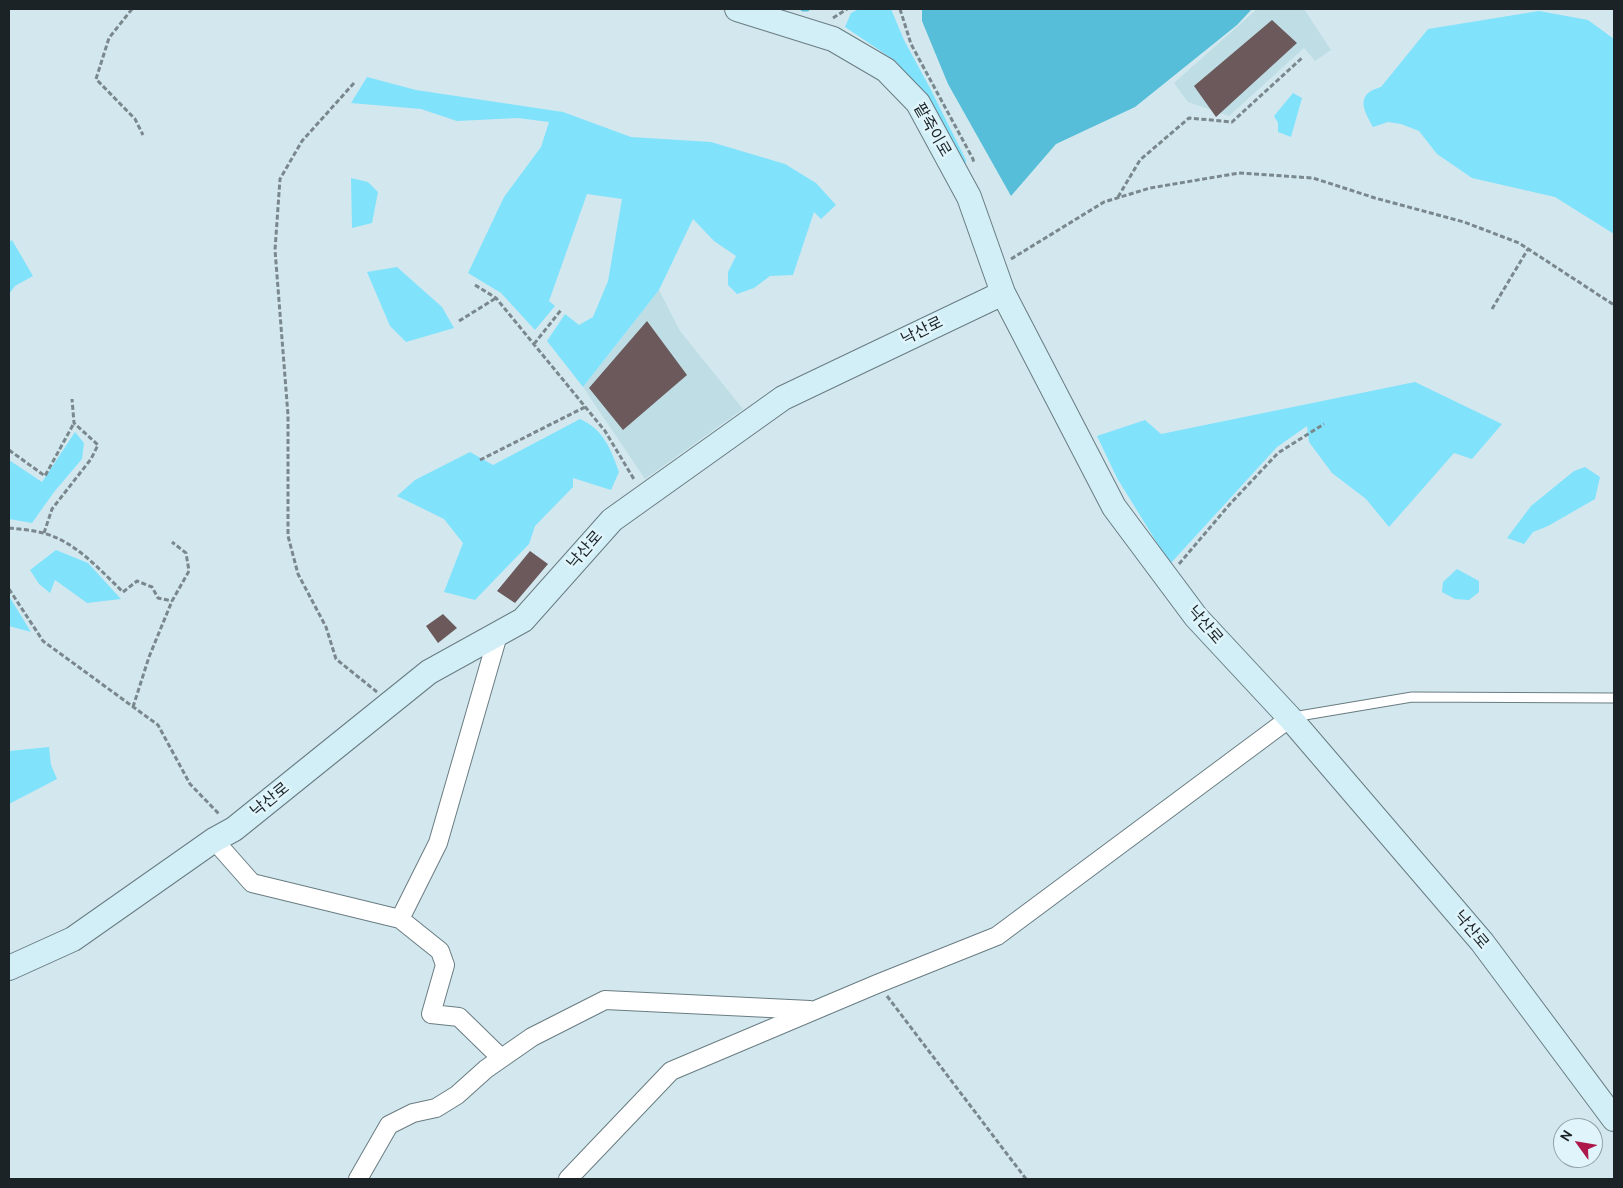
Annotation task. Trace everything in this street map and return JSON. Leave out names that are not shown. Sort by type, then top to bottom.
[{"type":"street","name":"팥죽이로","points":[[737,9],[833,39],[886,70],[918,103],[969,197],[1003,293]]},
{"type":"street","name":"낙산로","points":[[9,968],[74,939],[224,835],[429,672],[523,620],[612,520],[783,398],[1003,293],[1114,507],[1196,617],[1290,718],[1482,942],[1614,1119]]},
{"type":"street","points":[[400,919],[438,843],[498,635]]},
{"type":"street","points":[[568,1179],[671,1071],[996,936],[1290,718]]},
{"type":"street","points":[[224,835],[252,883],[400,919],[440,951],[445,965],[431,1014],[459,1017],[501,1058]]},
{"type":"street","points":[[358,1179],[389,1125],[413,1113],[436,1108],[457,1095],[486,1069],[532,1037],[605,1000],[814,1011]]},
{"type":"lane","points":[[1290,718],[1412,698],[1614,698]]},
{"type":"path","points":[[132,9],[109,38],[96,79],[135,119],[142,136]]},
{"type":"path","points":[[1118,198],[1140,160],[1189,118],[1232,122],[1303,57]]},
{"type":"path","points":[[354,83],[302,141],[280,179],[275,250],[288,415],[288,536],[298,574],[326,627],[336,658],[391,703]]},
{"type":"path","points":[[1006,262],[1104,202],[1150,188],[1239,173],[1313,178],[1375,198],[1464,222],[1519,243],[1614,305]]},
{"type":"path","points":[[1492,309],[1528,249]]},
{"type":"path","points":[[475,285],[496,298],[606,431],[644,497]]},
{"type":"path","points":[[459,321],[496,298]]},
{"type":"path","points":[[534,344],[561,310]]},
{"type":"path","points":[[9,450],[45,476],[74,423],[72,400]]},
{"type":"path","points":[[480,460],[585,407]]},
{"type":"path","points":[[44,533],[52,509],[91,459],[98,445],[74,423]]},
{"type":"path","points":[[1167,578],[1230,504],[1278,453],[1324,424]]},
{"type":"path","points":[[9,528],[44,533],[68,544],[91,562],[123,592],[136,581],[152,587],[158,598],[172,601]]},
{"type":"path","points":[[133,707],[149,657],[172,601],[189,571],[186,553],[172,542]]},
{"type":"path","points":[[9,589],[43,641],[158,725],[190,784],[224,835]]},
{"type":"path","points":[[877,984],[1026,1179]]},
{"type":"shaded area","points":[[859,9],[891,9],[904,40],[966,160],[965,172],[928,98],[894,60],[845,27],[851,13]]},
{"type":"shaded area","points":[[922,9],[1252,9],[1237,25],[1135,107],[1056,144],[1011,196],[948,84],[922,21]]},
{"type":"shaded area","points":[[1257,9],[1304,9],[1331,50],[1315,61],[1304,48],[1229,116],[1188,102],[1174,83]]},
{"type":"shaded area","points":[[1539,11],[1588,20],[1614,39],[1614,234],[1555,197],[1472,178],[1437,154],[1419,131],[1401,124],[1388,122],[1373,127],[1366,115],[1364,98],[1373,90],[1381,87],[1428,29]]},
{"type":"shaded area","points":[[367,77],[416,90],[563,112],[631,137],[711,142],[785,164],[816,183],[836,205],[821,219],[814,212],[793,275],[770,276],[754,288],[737,294],[728,285],[728,272],[736,256],[714,241],[693,219],[659,290],[583,387],[547,341],[565,314],[579,325],[593,317],[608,281],[622,199],[587,194],[549,301],[555,306],[535,330],[501,293],[468,273],[504,197],[541,147],[549,122],[518,118],[457,121],[421,109],[351,103]]},
{"type":"shaded area","points":[[1293,93],[1302,98],[1291,137],[1278,132],[1278,123],[1274,116]]},
{"type":"shaded area","points":[[351,178],[368,182],[378,192],[372,223],[352,228]]},
{"type":"shaded area","points":[[12,240],[33,276],[15,286],[9,294],[9,242]]},
{"type":"shaded area","points":[[397,267],[442,307],[454,328],[406,342],[390,326],[367,272]]},
{"type":"shaded area","points":[[659,290],[680,331],[743,409],[645,479],[583,387]]},
{"type":"shaded area","points":[[1415,382],[1502,424],[1472,459],[1454,453],[1389,527],[1366,499],[1332,473],[1309,442],[1307,426],[1277,447],[1170,564],[1117,478],[1097,436],[1145,420],[1161,434]]},
{"type":"shaded area","points":[[580,419],[595,428],[613,455],[619,472],[611,490],[573,478],[573,487],[535,526],[529,544],[475,600],[444,592],[463,543],[444,519],[397,496],[415,480],[470,452],[493,465]]},
{"type":"shaded area","points":[[75,432],[84,443],[82,459],[54,492],[32,523],[9,519],[9,460],[42,482]]},
{"type":"shaded area","points":[[1585,467],[1600,477],[1595,499],[1548,526],[1533,532],[1524,544],[1507,538],[1531,506],[1574,471]]},
{"type":"shaded area","points":[[56,550],[88,563],[121,599],[87,603],[55,580],[50,593],[39,584],[30,570]]},
{"type":"shaded area","points":[[1457,569],[1479,581],[1479,592],[1469,600],[1455,599],[1442,592],[1443,582]]},
{"type":"shaded area","points":[[9,596],[31,632],[9,626]]},
{"type":"shaded area","points":[[49,747],[51,765],[57,779],[9,804],[9,751]]},
{"type":"building","points":[[1272,20],[1297,43],[1216,117],[1194,86]]},
{"type":"building","points":[[647,321],[687,375],[623,430],[589,388]]},
{"type":"building","points":[[530,551],[548,564],[515,603],[497,591]]},
{"type":"building","points":[[443,614],[457,628],[438,643],[426,626]]}]
